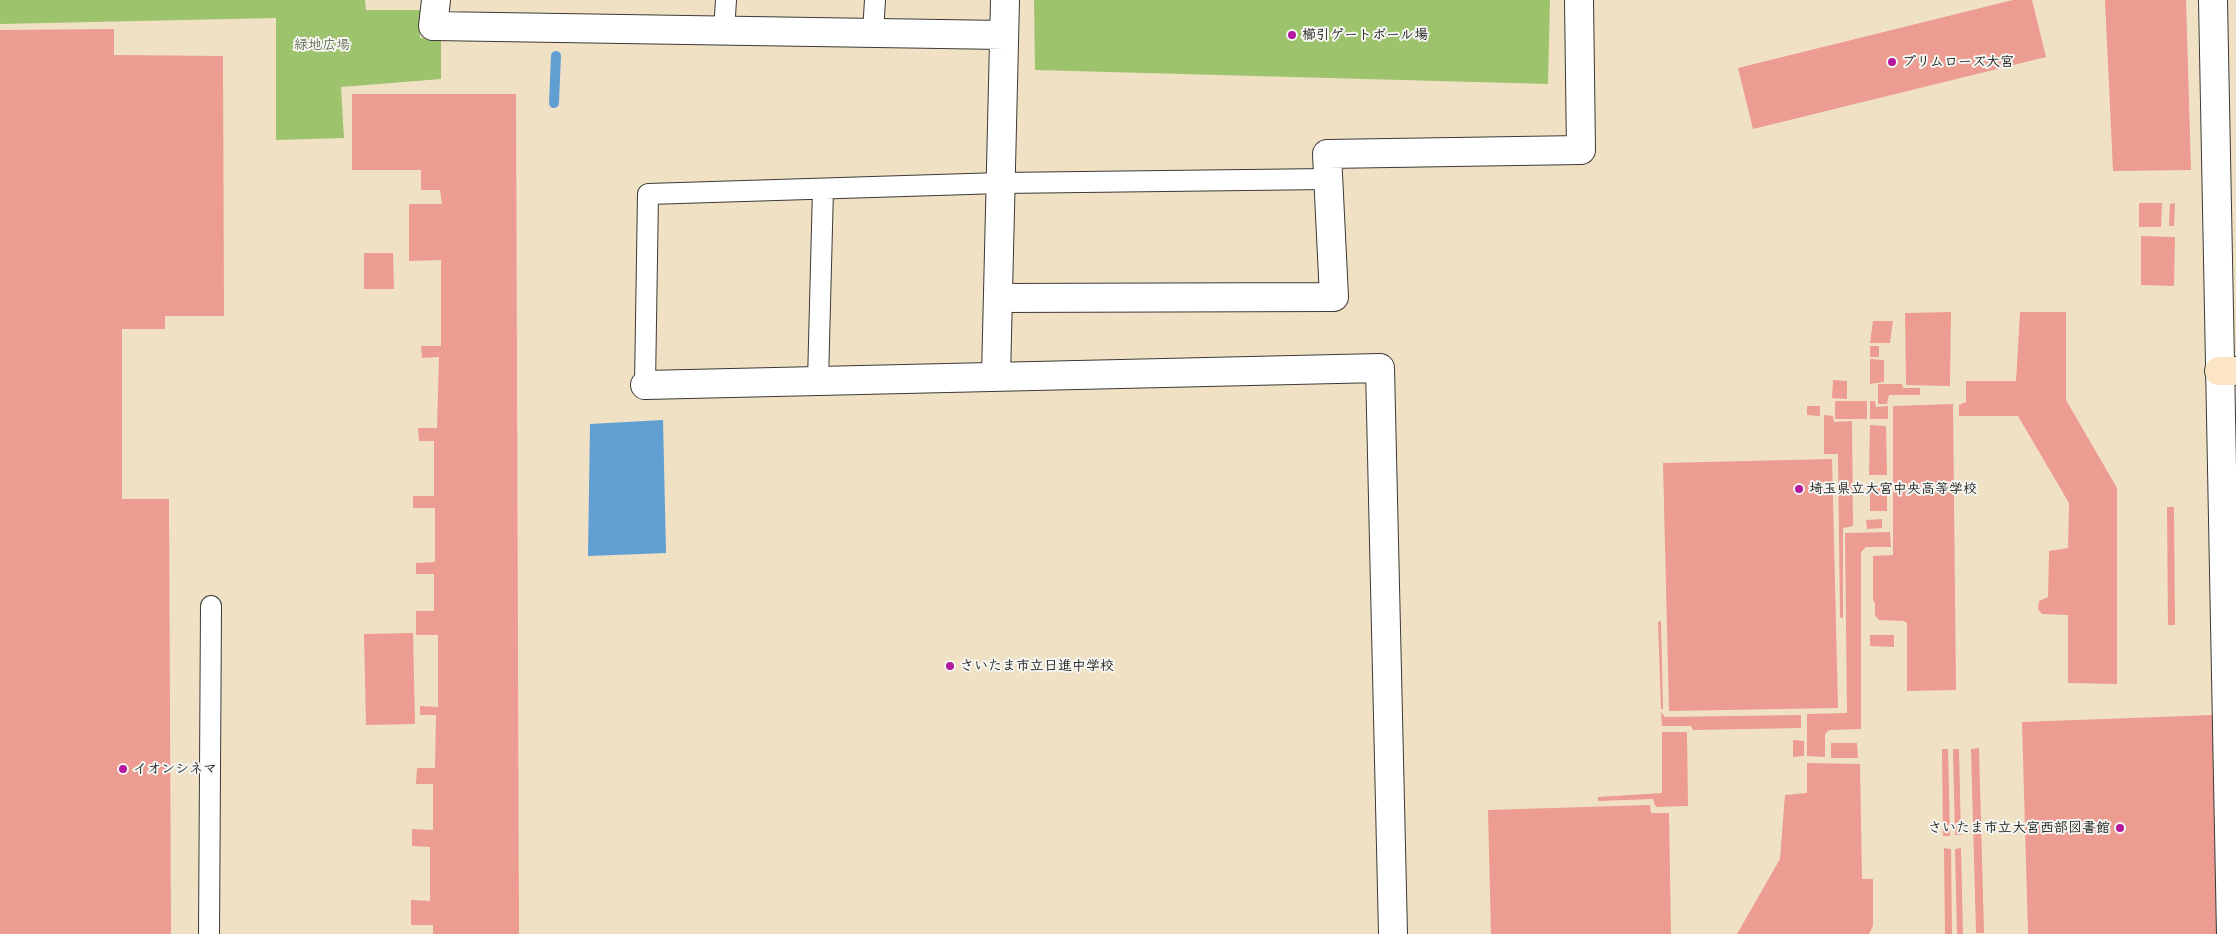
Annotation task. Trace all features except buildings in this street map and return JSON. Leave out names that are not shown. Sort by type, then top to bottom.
[{"type":"street","points":[[436,0],[433,26],[1004,35]]},
{"type":"street","points":[[996,377],[1005,0]]},
{"type":"street","points":[[998,298],[1334,297],[1327,154],[1580,150],[1579,0]]},
{"type":"street","points":[[2213,0],[2228,371],[2233,886],[2231,934]]},
{"type":"street","points":[[645,385],[1380,368],[1393,934]]},
{"type":"lane","points":[[724,31],[726,0]]},
{"type":"lane","points":[[873,33],[875,0]]},
{"type":"lane","points":[[645,385],[648,194],[1001,183],[1328,179]]},
{"type":"lane","points":[[818,381],[823,189]]},
{"type":"lane","points":[[209,934],[211,606]]},
{"type":"green space","name":"緑地広場","points":[[0,0],[365,0],[366,10],[422,10],[420,38],[441,37],[441,79],[341,87],[344,138],[276,140],[276,18],[0,24]]},
{"type":"green space","name":"櫛引ゲートボール場","points":[[1034,0],[1550,0],[1548,84],[1035,70]]},
{"type":"water","points":[[663,420],[666,553],[588,556],[590,424]]},
{"type":"waterway","points":[[554,103],[556,56]]},
{"type":"place","name":"櫛引ゲートボール場","points":[[1292,35]]},
{"type":"place","name":"プリムローズ大宮","points":[[1892,62]]},
{"type":"place","name":"埼玉県立大宮中央高等学校","points":[[1799,489]]},
{"type":"place","name":"さいたま市立日進中学校","points":[[950,666]]},
{"type":"place","name":"イオンシネマ","points":[[123,769]]},
{"type":"place","name":"さいたま市立大宮西部図書館","points":[[2120,828]]}]
